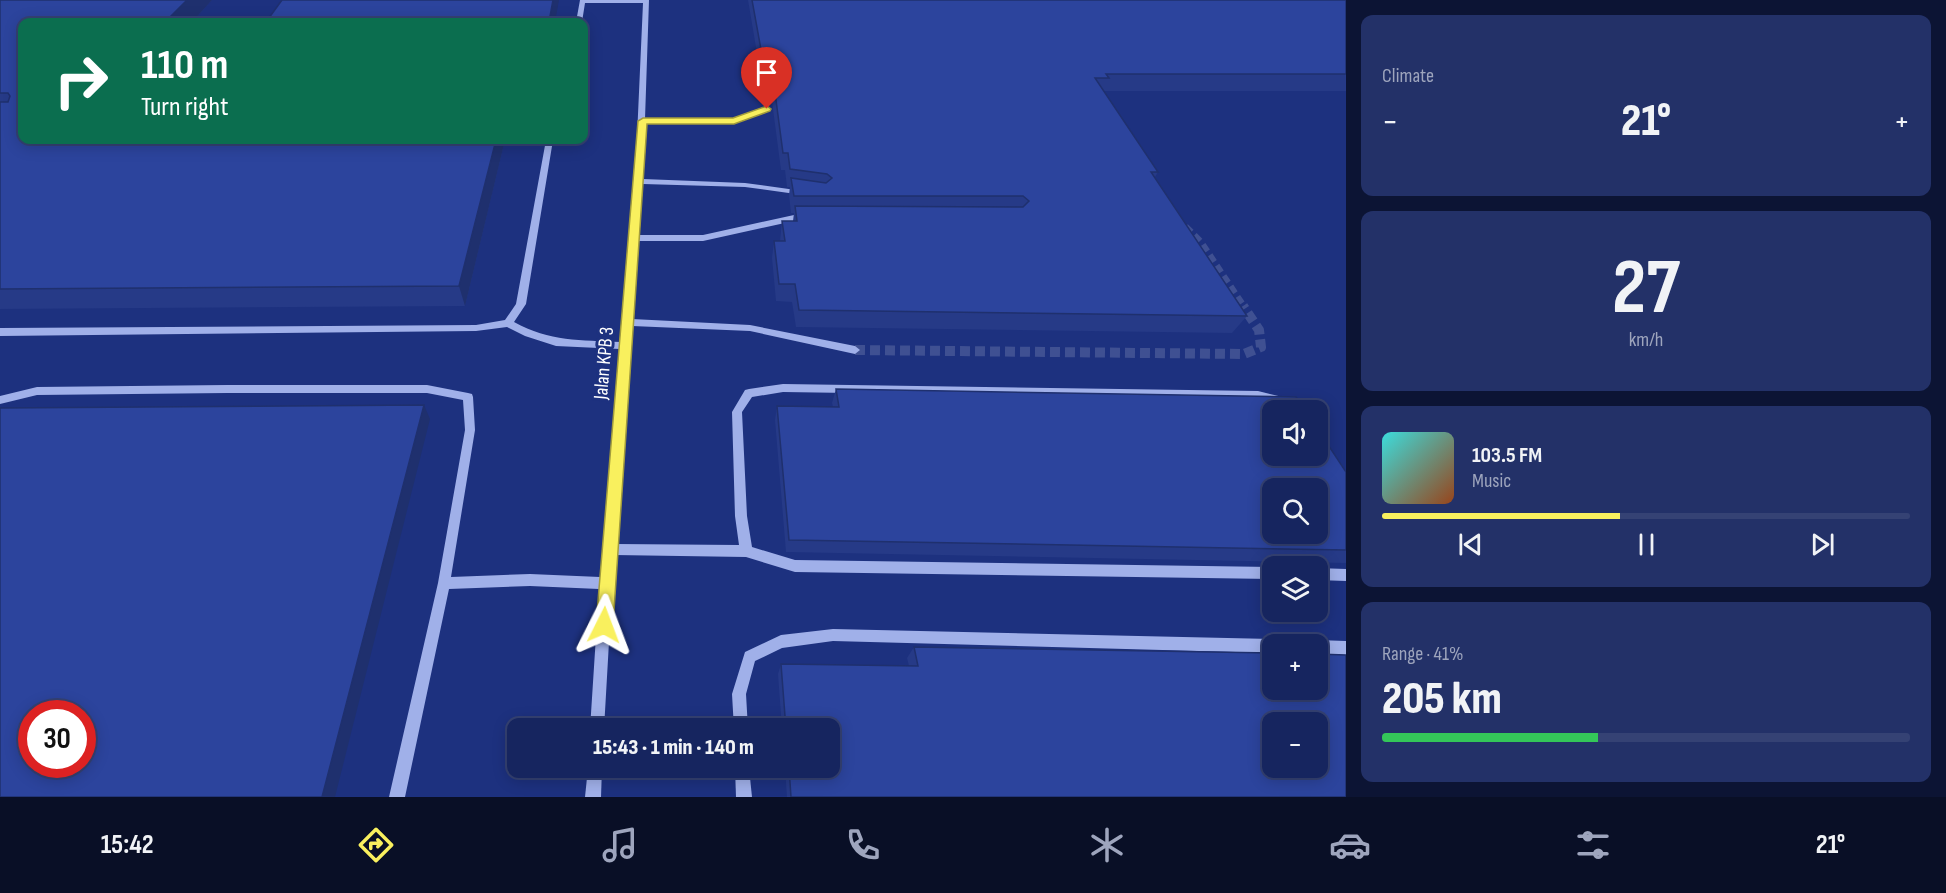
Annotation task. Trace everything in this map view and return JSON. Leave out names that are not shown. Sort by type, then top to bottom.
[{"type":"street","points":[[580,18],[583,0],[646,1]]},
{"type":"street","name":"Jalan KPB 3","points":[[598,718],[639,181],[646,1]]},
{"type":"street","points":[[643,121],[734,121],[767,109]]},
{"type":"street","points":[[508,323],[521,304],[549,144]]},
{"type":"street","points":[[639,181],[745,185],[812,195]]},
{"type":"street","points":[[634,238],[703,238],[794,218],[817,218]]},
{"type":"street","points":[[628,322],[750,328],[855,350]]},
{"type":"street","points":[[0,332],[476,328],[508,323],[528,334],[556,342],[625,346]]},
{"type":"street","points":[[746,551],[741,516],[737,412],[749,393],[783,387],[1258,395],[1279,400]]},
{"type":"street","points":[[0,400],[37,391],[251,389],[427,389],[468,397],[470,430],[444,583],[397,797]]},
{"type":"street","points":[[609,549],[746,551],[795,566],[1262,573]]},
{"type":"street","points":[[1328,574],[1346,574]]},
{"type":"street","points":[[444,583],[530,580],[607,583]]},
{"type":"street","points":[[740,718],[739,694],[750,657],[781,642],[833,635],[1262,646]]},
{"type":"street","points":[[1328,647],[1346,648]]},
{"type":"street","points":[[593,797],[594,778]]},
{"type":"street","points":[[743,778],[744,797]]},
{"type":"building","points":[[0,0],[187,0],[169,18],[18,18],[18,144],[495,144],[459,286],[0,289],[0,102],[8,102],[10,96],[8,93],[0,93]]},
{"type":"building","points":[[282,0],[553,0],[550,18],[269,18]]},
{"type":"building","points":[[752,0],[1346,0],[1346,74],[1106,74],[1109,78],[1095,78],[1158,172],[1151,172],[1247,316],[799,310],[795,284],[779,284],[774,241],[785,241],[782,221],[797,221],[795,206],[1023,207],[1029,201],[1023,196],[794,196],[791,178],[826,183],[832,178],[827,174],[790,169],[788,153],[783,153],[770,55],[762,55]]},
{"type":"building","points":[[836,389],[1296,397],[1298,400],[1262,400],[1262,466],[1328,466],[1328,445],[1346,472],[1346,550],[789,540],[777,406],[839,407]]},
{"type":"building","points":[[424,405],[322,797],[0,797],[0,408]]},
{"type":"building","points":[[914,647],[1262,653],[1262,700],[1328,700],[1328,654],[1346,655],[1346,797],[791,797],[790,778],[840,778],[840,718],[785,718],[781,664],[918,666]]},
{"type":"tunnel","points":[[1185,227],[1200,242],[1244,308]]},
{"type":"tunnel","points":[[855,350],[1244,354],[1261,347],[1259,330],[1243,306]]},
{"type":"route","points":[[604,625],[643,121],[734,121],[767,109]]}]
